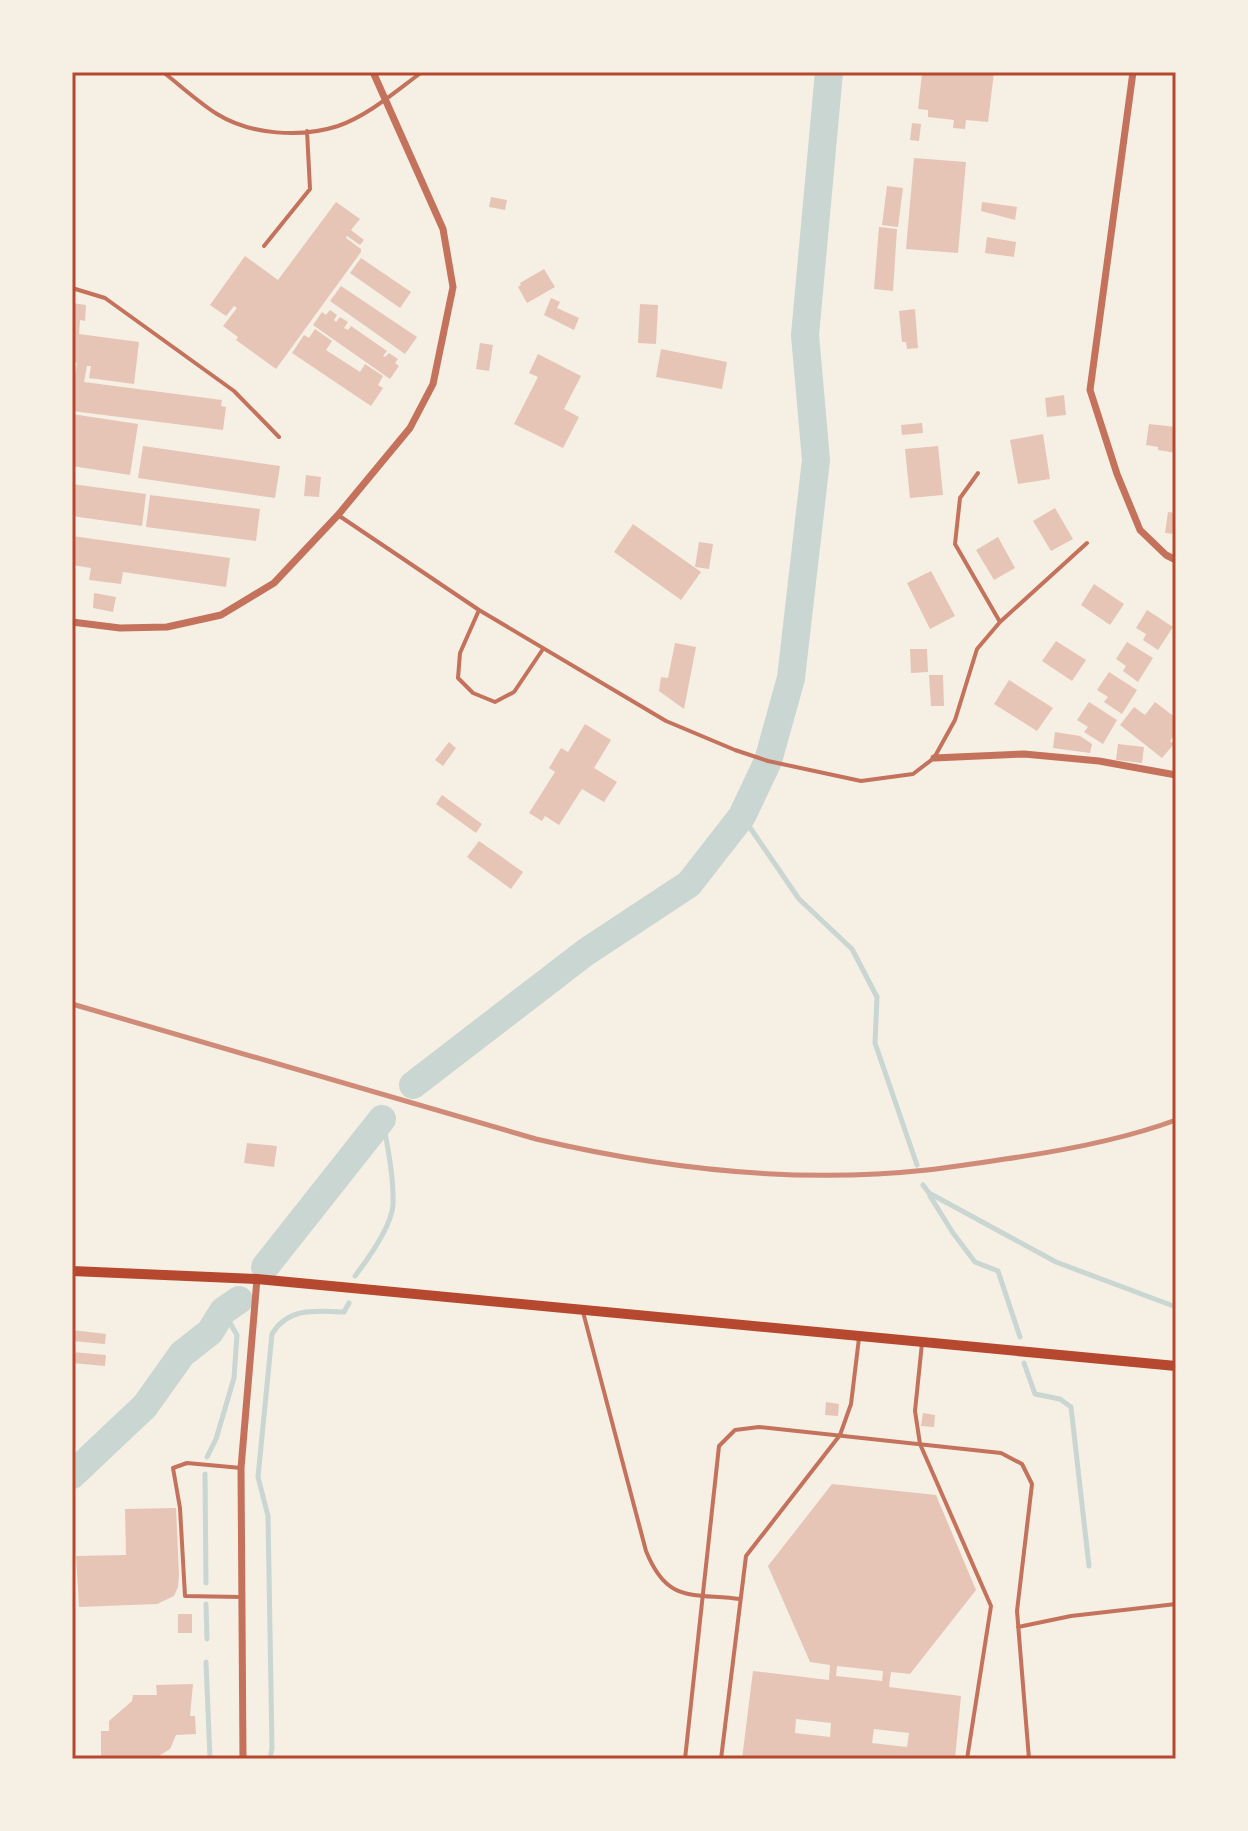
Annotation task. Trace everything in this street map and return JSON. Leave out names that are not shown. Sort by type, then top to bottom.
[{"type":"main road","points":[[72,1271],[257,1279],[1176,1366]]},
{"type":"street","points":[[72,622],[120,628],[167,627],[221,615],[274,583],[338,515],[410,428],[433,384],[453,287],[443,229],[373,72]]},
{"type":"street","points":[[1133,72],[1090,390],[1117,474],[1140,530],[1166,555],[1176,560]]},
{"type":"street","points":[[934,758],[1024,754],[1099,761],[1176,775]]},
{"type":"street","points":[[243,1759],[241,1468],[257,1279]]},
{"type":"lane","points":[[163,72],[219,115],[260,131],[297,133],[338,126],[386,100],[422,72]]},
{"type":"lane","points":[[264,246],[310,189],[307,131]]},
{"type":"lane","points":[[72,288],[105,298],[221,381],[279,437]]},
{"type":"lane","points":[[978,473],[960,498],[955,544],[1000,622]]},
{"type":"lane","points":[[338,515],[479,610],[666,721],[768,761],[861,781],[913,774],[934,758],[955,720],[977,649],[1000,622],[1087,543]]},
{"type":"lane","points":[[479,610],[460,653],[458,678],[473,693],[495,702],[514,692],[543,648]]},
{"type":"lane","points":[[582,1310],[654,1571],[667,1587],[741,1600]]},
{"type":"lane","points":[[721,1759],[746,1556],[840,1435],[851,1404],[859,1336]]},
{"type":"lane","points":[[922,1342],[915,1411],[920,1444],[991,1606],[967,1759]]},
{"type":"lane","points":[[685,1759],[719,1446],[735,1430],[759,1427],[1001,1453],[1022,1464],[1032,1484],[1017,1611],[1029,1759]]},
{"type":"lane","points":[[241,1468],[187,1463],[173,1468],[180,1508],[185,1596],[241,1597]]},
{"type":"lane","points":[[1018,1627],[1071,1616],[1176,1604]]},
{"type":"building","points":[[932,72],[994,72],[988,122],[966,120],[965,129],[953,128],[954,120],[928,117],[928,110],[918,109],[922,74],[932,75]]},
{"type":"building","points":[[912,123],[921,124],[919,141],[910,140]]},
{"type":"building","points":[[914,158],[966,162],[958,253],[906,249]]},
{"type":"building","points":[[887,186],[903,188],[898,227],[882,225]]},
{"type":"building","points":[[491,197],[507,200],[505,210],[489,207]]},
{"type":"building","points":[[336,202],[360,219],[351,230],[364,240],[360,245],[346,238],[361,252],[276,369],[236,340],[238,337],[223,326],[237,308],[234,306],[226,316],[210,305],[245,256],[278,280]]},
{"type":"building","points":[[982,202],[1017,207],[1015,220],[981,211]]},
{"type":"building","points":[[879,227],[897,229],[893,291],[874,289]]},
{"type":"building","points":[[987,237],[1016,242],[1014,257],[985,253]]},
{"type":"building","points":[[361,258],[411,292],[400,308],[350,273]]},
{"type":"building","points":[[544,269],[555,287],[527,303],[518,287],[520,283]]},
{"type":"building","points":[[341,286],[417,337],[405,354],[330,301]]},
{"type":"building","points":[[551,298],[560,302],[557,308],[579,318],[574,330],[544,315]]},
{"type":"building","points":[[72,303],[86,305],[85,321],[80,320],[79,334],[139,342],[134,384],[89,378],[91,366],[87,366],[84,382],[222,400],[221,406],[226,407],[223,430],[72,411],[72,379],[77,363],[72,362]]},
{"type":"building","points":[[640,304],[658,305],[656,344],[638,343]]},
{"type":"building","points":[[915,309],[918,348],[907,349],[906,342],[902,342],[899,311]]},
{"type":"building","points":[[330,310],[337,315],[336,322],[340,317],[348,322],[344,328],[348,330],[351,326],[387,351],[383,356],[389,353],[398,359],[395,363],[399,366],[390,379],[313,325],[322,312],[326,315]]},
{"type":"building","points":[[315,329],[332,341],[326,350],[360,372],[365,364],[383,376],[378,385],[383,388],[371,406],[292,353],[304,335],[309,338]]},
{"type":"building","points":[[480,343],[493,345],[489,371],[476,369]]},
{"type":"building","points":[[661,349],[727,362],[722,389],[656,377]]},
{"type":"building","points":[[538,354],[581,376],[564,409],[579,417],[563,448],[514,424],[538,377],[529,373]]},
{"type":"building","points":[[1064,395],[1066,415],[1047,417],[1045,398]]},
{"type":"building","points":[[72,414],[138,424],[130,475],[72,466]]},
{"type":"building","points":[[922,423],[923,433],[902,435],[901,425]]},
{"type":"building","points":[[1149,424],[1176,427],[1176,453],[1146,445]]},
{"type":"building","points":[[1043,434],[1050,479],[1018,484],[1010,440]]},
{"type":"building","points":[[143,446],[280,466],[275,498],[138,478]]},
{"type":"building","points":[[938,446],[943,495],[910,498],[905,449]]},
{"type":"building","points":[[306,475],[321,477],[319,497],[304,496]]},
{"type":"building","points":[[72,484],[146,494],[142,526],[72,516]]},
{"type":"building","points":[[150,495],[260,509],[256,541],[146,527]]},
{"type":"building","points":[[1055,508],[1073,539],[1051,551],[1033,521]]},
{"type":"building","points":[[1168,512],[1176,513],[1176,534],[1165,533]]},
{"type":"building","points":[[633,524],[701,572],[681,600],[614,552]]},
{"type":"building","points":[[72,536],[230,558],[226,587],[123,572],[121,584],[89,580],[91,568],[72,565]]},
{"type":"building","points":[[998,537],[1015,568],[994,580],[976,550]]},
{"type":"building","points":[[699,542],[713,544],[709,569],[695,567]]},
{"type":"building","points":[[931,571],[955,616],[930,629],[907,583]]},
{"type":"building","points":[[1094,584],[1124,604],[1110,625],[1081,605]]},
{"type":"building","points":[[94,593],[116,597],[113,612],[93,608]]},
{"type":"building","points":[[1147,610],[1173,627],[1158,650],[1143,640],[1146,634],[1136,628]]},
{"type":"building","points":[[1056,641],[1086,660],[1072,681],[1042,661]]},
{"type":"building","points":[[1127,642],[1153,658],[1138,682],[1123,671],[1126,666],[1116,659]]},
{"type":"building","points":[[675,643],[696,647],[684,709],[659,691],[661,677],[668,678]]},
{"type":"building","points":[[910,649],[927,649],[928,672],[911,673]]},
{"type":"building","points":[[1109,672],[1137,690],[1122,714],[1104,702],[1108,697],[1097,690]]},
{"type":"building","points":[[929,675],[943,675],[944,706],[931,706]]},
{"type":"building","points":[[1009,680],[1053,708],[1037,731],[994,704]]},
{"type":"building","points":[[1089,702],[1117,720],[1103,744],[1084,732],[1088,727],[1077,720]]},
{"type":"building","points":[[1155,702],[1176,718],[1176,733],[1170,741],[1174,744],[1162,758],[1120,725],[1134,707],[1145,715]]},
{"type":"building","points":[[585,724],[611,740],[594,768],[617,782],[604,802],[582,789],[559,825],[545,816],[542,821],[529,813],[555,772],[549,768],[561,748],[568,752]]},
{"type":"building","points":[[1055,732],[1080,736],[1092,744],[1090,753],[1053,748]]},
{"type":"building","points":[[449,742],[456,748],[443,766],[435,760]]},
{"type":"building","points":[[1118,744],[1144,747],[1142,763],[1116,760]]},
{"type":"building","points":[[442,795],[482,824],[476,833],[436,804]]},
{"type":"building","points":[[479,841],[523,872],[511,889],[467,857]]},
{"type":"building","points":[[247,1143],[277,1146],[274,1167],[244,1163]]},
{"type":"building","points":[[72,1330],[106,1334],[105,1344],[72,1341]]},
{"type":"building","points":[[72,1352],[106,1355],[105,1366],[72,1363]]},
{"type":"building","points":[[826,1402],[839,1404],[838,1416],[825,1415]]},
{"type":"building","points":[[923,1413],[935,1415],[934,1427],[921,1426]]},
{"type":"building","points":[[832,1484],[936,1495],[976,1590],[910,1674],[891,1672],[889,1687],[961,1696],[955,1759],[742,1759],[753,1671],[829,1680],[830,1665],[810,1662],[768,1566]],"holes":[[[837,1666],[883,1671],[882,1681],[836,1676]],[[796,1719],[831,1723],[830,1737],[795,1733]],[[874,1729],[909,1733],[907,1747],[872,1743]]]},
{"type":"building","points":[[176,1508],[179,1574],[174,1596],[157,1604],[79,1607],[76,1556],[126,1555],[125,1509]]},
{"type":"building","points":[[178,1614],[192,1614],[192,1633],[178,1633]]},
{"type":"building","points":[[193,1684],[190,1716],[195,1716],[196,1734],[176,1735],[170,1749],[154,1759],[101,1759],[101,1731],[109,1731],[109,1721],[132,1701],[133,1695],[157,1695],[156,1685]]},
{"type":"waterway","points":[[413,1085],[586,952],[689,884],[742,816],[768,761],[791,678],[816,460],[805,335],[829,72]]},
{"type":"waterway","points":[[742,816],[799,899],[852,949],[877,997],[875,1043],[917,1165]]},
{"type":"waterway","points":[[355,1276],[384,1233],[393,1205],[392,1173],[382,1119]]},
{"type":"waterway","points":[[265,1267],[382,1119]]},
{"type":"waterway","points":[[923,1185],[929,1193],[1056,1262],[1176,1307]]},
{"type":"waterway","points":[[930,1196],[975,1262],[998,1271],[1020,1337]]},
{"type":"waterway","points":[[72,1475],[145,1406],[182,1354],[210,1332],[223,1311],[239,1300]]},
{"type":"waterway","points":[[270,1759],[268,1516],[258,1477],[272,1334],[294,1315],[313,1311],[344,1312],[349,1303]]},
{"type":"waterway","points":[[207,1457],[216,1439],[234,1378],[237,1335],[223,1311]]},
{"type":"waterway","points":[[1024,1363],[1035,1394],[1060,1399],[1071,1407],[1089,1566]]},
{"type":"waterway","points":[[205,1474],[206,1583]]},
{"type":"waterway","points":[[206,1604],[207,1639]]},
{"type":"waterway","points":[[206,1662],[210,1759]]},
{"type":"railway","points":[[72,1004],[536,1139],[681,1166],[829,1175],[927,1170],[1070,1148],[1176,1120]]}]
